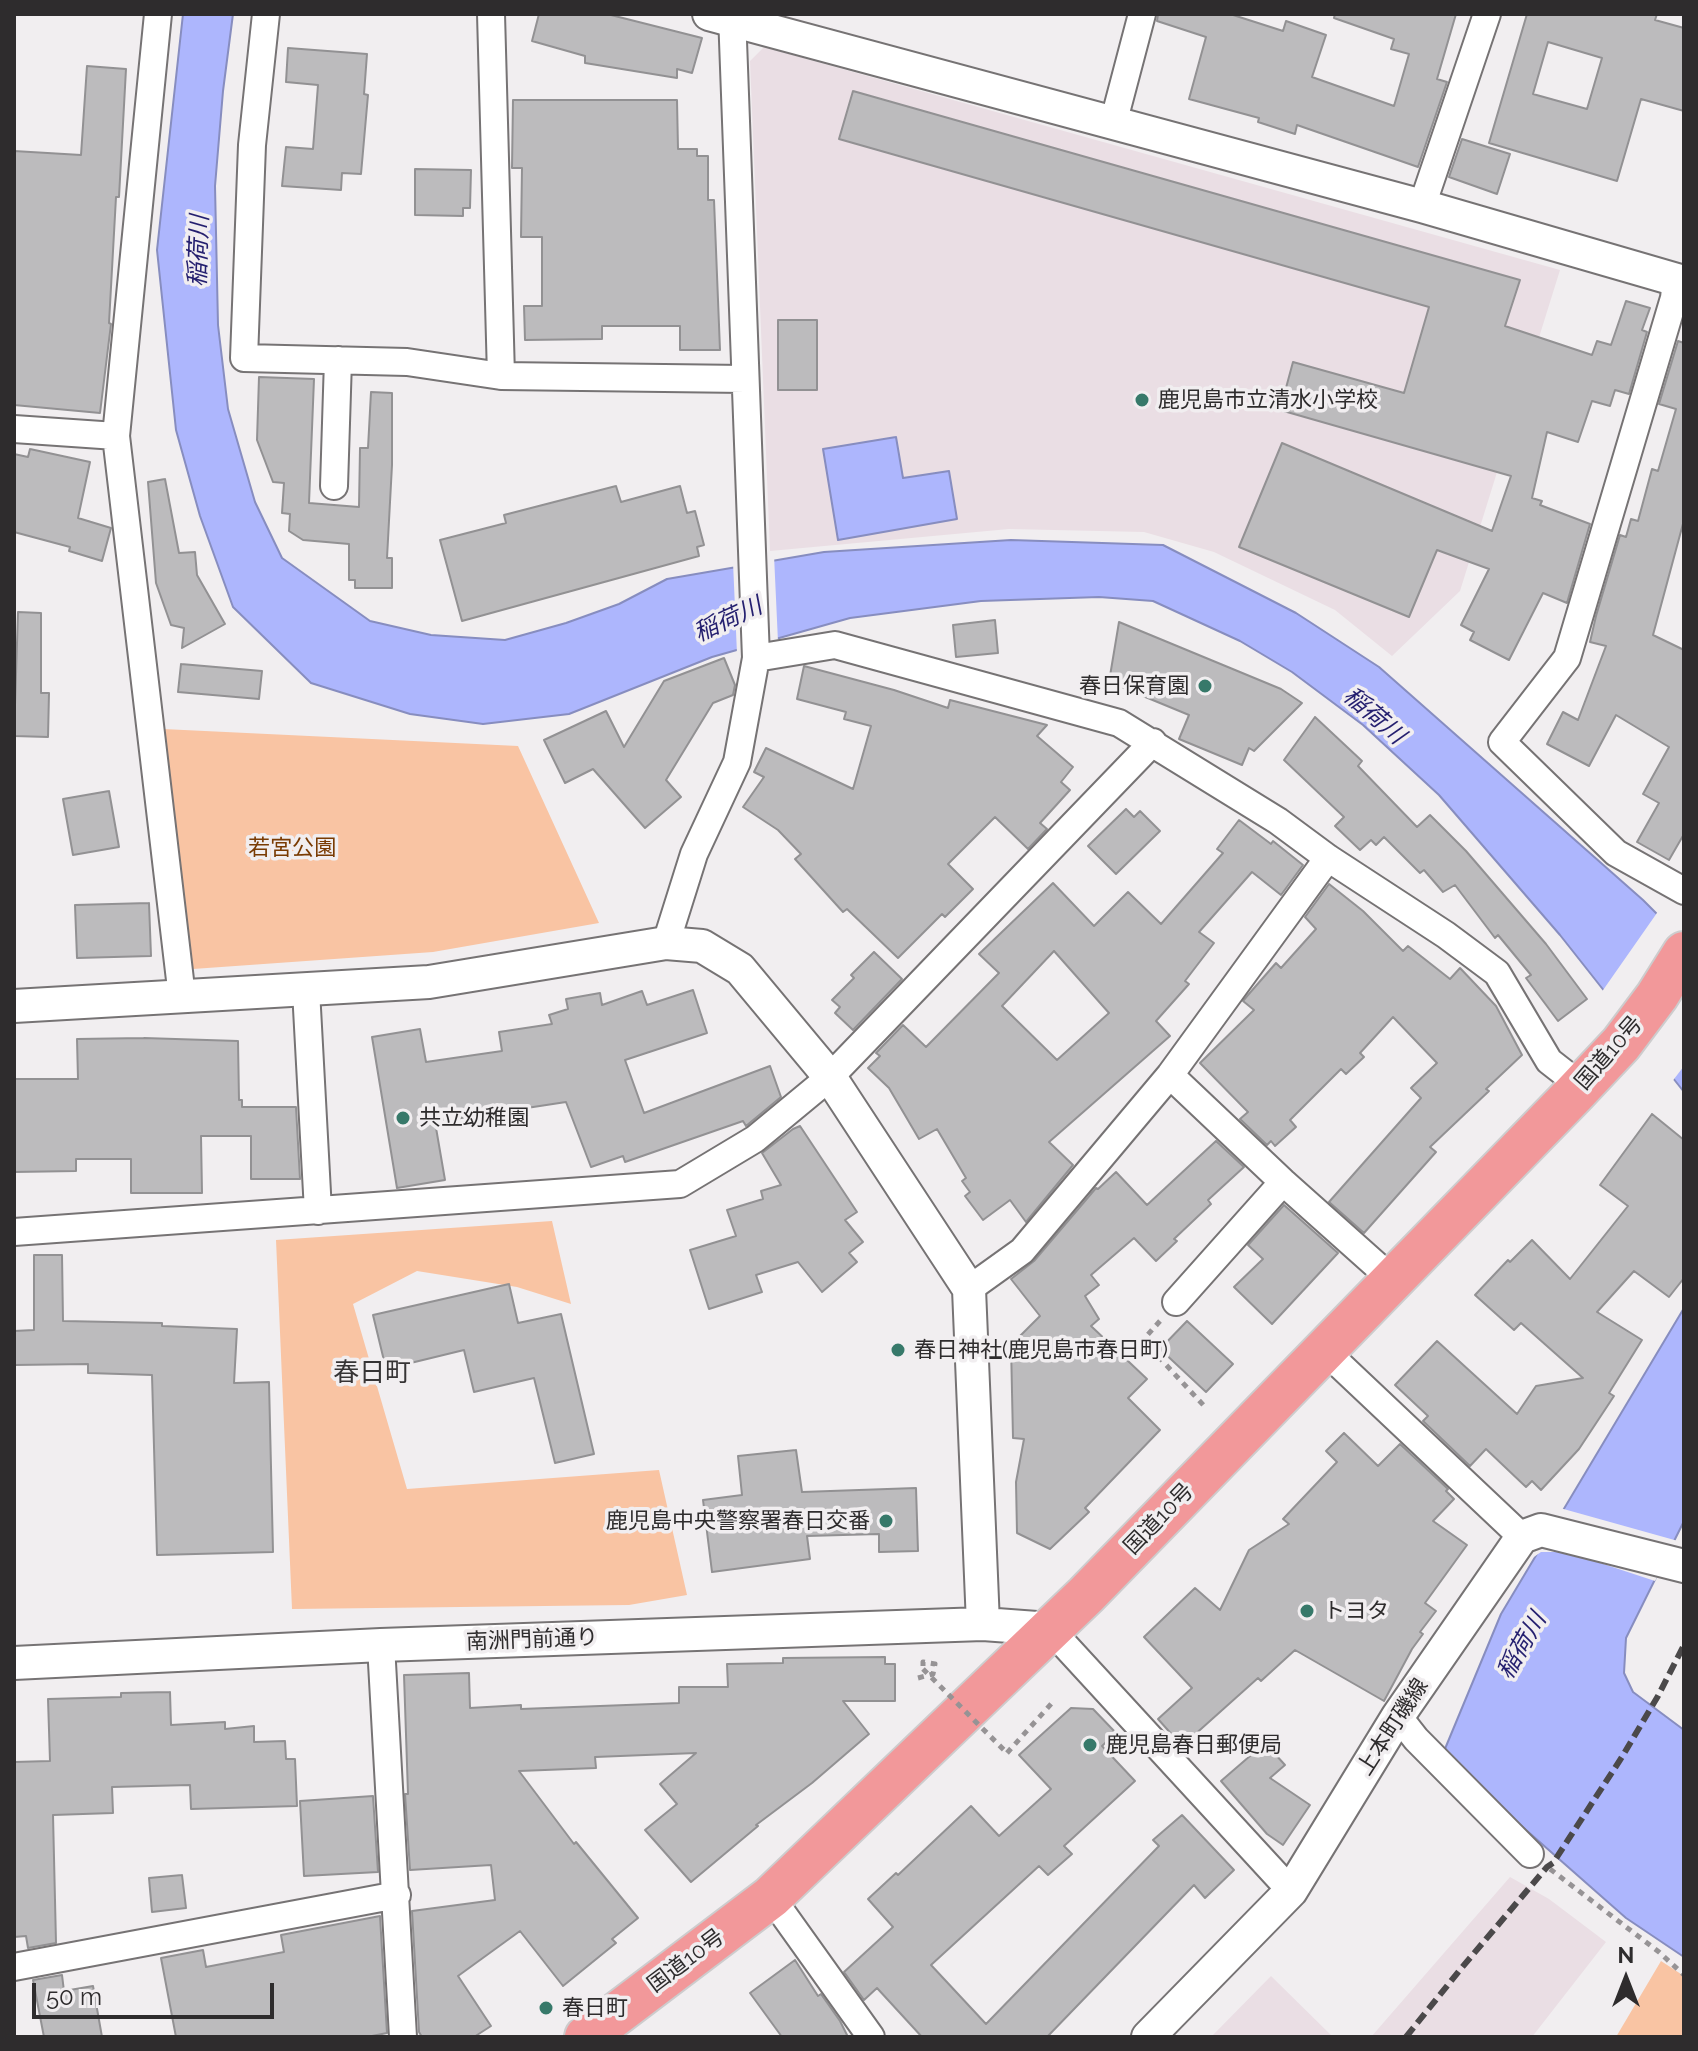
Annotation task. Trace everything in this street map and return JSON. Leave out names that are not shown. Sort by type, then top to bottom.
[{"type":"highway","name":"国道10号","points":[[586,2037],[771,1897],[1050,1629],[1394,1281],[1621,1044],[1684,953]]},
{"type":"street","points":[[158,14],[116,436],[182,997]]},
{"type":"street","points":[[266,14],[252,145],[244,358],[407,362],[501,376],[745,379]]},
{"type":"street","points":[[491,14],[501,376]]},
{"type":"street","points":[[1113,124],[1142,14]]},
{"type":"street","points":[[1422,206],[1487,14]]},
{"type":"street","points":[[666,943],[694,854],[737,762],[756,658],[745,379],[725,16],[1422,206],[1680,281],[1567,658],[1502,742],[1616,853],[1684,891]]},
{"type":"street","points":[[334,486],[338,360]]},
{"type":"street","points":[[14,429],[116,436]]},
{"type":"street","points":[[756,658],[835,645],[1119,723],[1278,821],[1497,973],[1549,1061],[1581,1086]]},
{"type":"street","points":[[14,1232],[680,1184],[755,1139],[830,1077],[1153,742]]},
{"type":"street","points":[[969,1289],[1022,1251],[1170,1075],[1328,858]]},
{"type":"street","points":[[14,1006],[429,982],[666,943],[702,946],[740,969],[830,1077],[969,1289],[983,1624]]},
{"type":"street","points":[[306,990],[318,1211]]},
{"type":"street","points":[[1170,1075],[1394,1281]]},
{"type":"street","points":[[1176,1302],[1283,1182]]},
{"type":"street","points":[[1324,1350],[1532,1533],[1678,1565]]},
{"type":"street","name":"上本町磯線","points":[[1148,2037],[1291,1891],[1398,1716],[1532,1533]]},
{"type":"street","name":"南洲門前通り","points":[[14,1663],[381,1645],[983,1624],[1050,1629]]},
{"type":"street","points":[[1050,1629],[1291,1891]]},
{"type":"street","points":[[381,1645],[403,2037]]},
{"type":"street","points":[[1398,1716],[1416,1739],[1530,1854]]},
{"type":"street","points":[[14,1967],[397,1895]]},
{"type":"street","points":[[771,1897],[871,2037]]},
{"type":"path","points":[[1176,1302],[1143,1340],[1207,1409]]},
{"type":"path","points":[[918,1678],[933,1674],[935,1664],[923,1662],[923,1669],[1007,1753],[1052,1703]]},
{"type":"path","points":[[1530,1854],[1659,1952],[1684,1975]]},
{"type":"shaded area","name":"鹿児島市立清水小学校","points":[[764,47],[1560,270],[1460,591],[1392,656],[1335,610],[1214,552],[1144,532],[1009,529],[770,551],[750,61]]},
{"type":"shaded area","points":[[1510,1877],[1549,1899],[1606,1942],[1532,2037],[1371,2037]]},
{"type":"shaded area","points":[[1271,1976],[1333,2037],[1211,2037]]},
{"type":"green space","name":"若宮公園","points":[[163,729],[518,746],[599,923],[433,952],[193,969]]},
{"type":"green space","points":[[552,1221],[571,1304],[517,1287],[417,1271],[353,1304],[407,1489],[659,1470],[687,1595],[629,1605],[292,1609],[276,1240]]},
{"type":"green space","points":[[1661,1961],[1684,1976],[1684,2037],[1616,2037]]},
{"type":"water","name":"稲荷川","points":[[183,14],[233,14],[215,186],[218,325],[228,409],[255,502],[282,558],[370,621],[431,635],[505,640],[619,604],[667,579],[824,552],[1011,540],[1163,545],[1296,613],[1379,667],[1643,900],[1684,941],[1684,1092],[1560,935],[1439,795],[1363,725],[1292,672],[1240,641],[1153,601],[1099,597],[981,601],[850,618],[712,657],[569,714],[483,724],[410,714],[311,683],[233,607],[200,516],[176,430],[157,250]]},
{"type":"water","points":[[896,437],[903,478],[949,471],[957,519],[838,540],[823,449]]},
{"type":"water","name":"稲荷川","points":[[1684,1308],[1684,1521],[1626,1638],[1624,1673],[1633,1692],[1684,1730],[1684,1957],[1626,1918],[1442,1756],[1501,1614]]},
{"type":"pier","points":[[774,555],[778,642],[737,654],[733,562]]},
{"type":"pier","points":[[1659,910],[1684,936],[1684,1066],[1671,1083],[1601,993]]},
{"type":"pier","points":[[1560,1508],[1678,1541],[1655,1581],[1567,1552],[1541,1552],[1531,1559]]},
{"type":"building","points":[[539,14],[607,14],[702,38],[692,73],[677,69],[677,78],[585,63],[585,56],[532,41]]},
{"type":"building","points":[[1158,14],[1230,14],[1283,31],[1286,21],[1326,35],[1312,77],[1394,106],[1409,54],[1391,49],[1394,39],[1334,18],[1335,14],[1456,14],[1437,79],[1447,82],[1418,167],[1297,125],[1295,134],[1258,122],[1259,118],[1189,99],[1206,37],[1157,21]]},
{"type":"building","points":[[1527,14],[1657,14],[1655,20],[1684,28],[1684,111],[1641,99],[1617,181],[1489,143]],"holes":[[[1548,42],[1602,58],[1587,109],[1533,94]]]},
{"type":"building","points":[[288,48],[367,54],[364,94],[368,95],[361,174],[342,173],[341,190],[282,186],[286,147],[313,149],[318,85],[286,82]]},
{"type":"building","points":[[87,66],[126,69],[119,197],[116,197],[111,324],[100,413],[14,405],[14,151],[81,155]]},
{"type":"building","points":[[853,91],[1520,280],[1505,326],[1592,355],[1597,341],[1611,345],[1626,301],[1650,308],[1642,330],[1647,332],[1629,394],[1615,390],[1610,406],[1592,401],[1578,442],[1547,432],[1532,498],[1542,501],[1540,505],[1590,524],[1567,603],[1543,593],[1509,660],[1470,640],[1474,632],[1461,625],[1489,569],[1437,550],[1409,617],[1239,547],[1282,443],[1492,531],[1511,476],[1280,410],[1293,362],[1404,393],[1429,307],[839,139]]},
{"type":"building","points":[[513,100],[677,100],[678,149],[697,149],[697,156],[708,156],[708,200],[714,200],[720,350],[680,350],[680,326],[602,326],[602,339],[525,340],[524,306],[542,306],[542,237],[521,237],[522,168],[512,168]]},
{"type":"building","points":[[1462,139],[1510,154],[1497,194],[1449,177]]},
{"type":"building","points":[[415,169],[471,170],[470,208],[463,208],[463,216],[415,215]]},
{"type":"building","points":[[778,320],[817,320],[817,390],[778,390]]},
{"type":"building","points":[[1678,341],[1684,343],[1684,520],[1653,635],[1684,650],[1684,834],[1669,860],[1637,842],[1659,803],[1643,794],[1669,747],[1616,715],[1589,766],[1547,744],[1563,712],[1578,720],[1606,646],[1590,642],[1596,616],[1620,535],[1626,537],[1631,519],[1638,521],[1652,469],[1658,471],[1676,409],[1659,404]]},
{"type":"building","points":[[259,377],[314,379],[309,503],[359,507],[360,448],[368,448],[371,392],[392,393],[387,558],[392,558],[392,588],[355,588],[355,580],[349,580],[349,544],[303,540],[289,531],[290,514],[282,513],[284,483],[273,482],[257,440]]},
{"type":"building","points":[[30,449],[90,462],[78,518],[111,528],[102,561],[69,551],[70,547],[14,532],[14,454],[28,457]]},
{"type":"building","points":[[165,479],[179,553],[195,552],[197,575],[225,624],[182,648],[184,628],[171,625],[156,583],[148,482]]},
{"type":"building","points":[[616,486],[621,502],[680,486],[687,513],[695,511],[704,545],[697,547],[699,556],[462,621],[440,540],[506,523],[504,515]]},
{"type":"building","points":[[18,612],[41,613],[41,693],[49,693],[48,737],[14,736]]},
{"type":"building","points":[[995,620],[998,653],[956,657],[953,625]]},
{"type":"building","points":[[1119,622],[1281,689],[1302,703],[1254,751],[1249,748],[1242,765],[1179,739],[1189,715],[1109,682]]},
{"type":"building","points":[[724,658],[735,685],[733,695],[713,703],[666,780],[681,797],[645,828],[593,769],[565,783],[544,740],[606,711],[624,747],[664,681]]},
{"type":"building","points":[[181,664],[262,671],[259,699],[178,692]]},
{"type":"building","points":[[804,666],[948,708],[950,700],[1047,725],[1037,736],[1073,767],[1061,782],[1070,790],[1040,823],[1047,829],[1028,849],[995,817],[948,864],[973,889],[945,917],[942,914],[898,958],[847,909],[843,912],[795,859],[801,854],[778,830],[743,807],[764,777],[754,772],[766,748],[853,789],[871,726],[844,719],[846,712],[797,699]]},
{"type":"building","points":[[1315,717],[1362,761],[1358,766],[1417,827],[1430,815],[1466,851],[1546,944],[1587,999],[1558,1021],[1526,978],[1531,975],[1498,935],[1495,938],[1455,885],[1443,892],[1424,870],[1420,873],[1384,837],[1376,845],[1371,840],[1360,850],[1335,826],[1344,817],[1284,760]]},
{"type":"building","points":[[109,791],[119,847],[73,855],[63,799]]},
{"type":"building","points":[[1126,809],[1134,817],[1140,811],[1160,831],[1116,874],[1088,846]]},
{"type":"building","points":[[1239,820],[1303,865],[1281,895],[1252,872],[1199,932],[1214,943],[1185,981],[1189,984],[1156,1021],[1170,1036],[1049,1142],[1073,1165],[1026,1222],[1010,1200],[983,1220],[965,1196],[970,1192],[962,1181],[966,1178],[937,1129],[919,1139],[889,1088],[868,1068],[880,1056],[876,1053],[903,1025],[926,1047],[999,973],[979,954],[1053,883],[1094,926],[1128,892],[1161,924],[1223,853],[1217,849]],"holes":[[[1054,951],[1109,1013],[1057,1060],[1002,1006]]]},
{"type":"building","points":[[1329,884],[1363,911],[1403,951],[1408,946],[1450,979],[1460,968],[1496,1006],[1522,1055],[1430,1147],[1436,1152],[1364,1233],[1329,1202],[1421,1098],[1411,1088],[1437,1063],[1393,1017],[1360,1053],[1364,1057],[1346,1074],[1341,1069],[1290,1120],[1296,1127],[1275,1146],[1271,1141],[1267,1145],[1240,1119],[1248,1112],[1200,1063],[1254,1010],[1243,1001],[1248,995],[1276,963],[1281,968],[1316,929],[1305,917]]},
{"type":"building","points":[[149,903],[151,956],[77,958],[75,905]]},
{"type":"building","points":[[874,952],[902,979],[853,1030],[835,1013],[840,1007],[832,1000]]},
{"type":"building","points":[[693,990],[707,1033],[625,1060],[644,1113],[770,1066],[781,1097],[746,1126],[743,1121],[625,1162],[623,1156],[591,1167],[566,1102],[435,1122],[445,1180],[397,1188],[372,1037],[420,1029],[426,1062],[502,1051],[499,1032],[552,1024],[549,1015],[568,1009],[566,999],[600,993],[602,1005],[642,991],[647,1005]]},
{"type":"building","points":[[77,1039],[238,1041],[239,1100],[242,1100],[242,1107],[296,1107],[300,1179],[251,1179],[251,1136],[201,1136],[202,1193],[131,1193],[131,1159],[76,1159],[76,1171],[14,1172],[14,1079],[78,1079]]},
{"type":"building","points":[[1652,1114],[1684,1140],[1684,1278],[1669,1297],[1634,1271],[1597,1312],[1642,1340],[1609,1393],[1614,1396],[1579,1449],[1541,1490],[1532,1481],[1526,1487],[1486,1449],[1470,1466],[1423,1421],[1428,1416],[1395,1385],[1437,1341],[1517,1414],[1536,1386],[1583,1378],[1521,1323],[1514,1330],[1475,1295],[1532,1240],[1570,1279],[1628,1206],[1600,1185]]},
{"type":"building","points":[[800,1126],[857,1212],[845,1220],[863,1242],[849,1253],[857,1262],[822,1292],[798,1262],[756,1275],[762,1292],[709,1309],[690,1250],[736,1236],[727,1210],[763,1199],[761,1191],[781,1185],[762,1153]]},
{"type":"building","points":[[1216,1141],[1244,1167],[1208,1200],[1211,1204],[1174,1239],[1177,1241],[1156,1261],[1134,1238],[1091,1275],[1099,1285],[1085,1296],[1099,1319],[1091,1326],[1147,1379],[1128,1398],[1160,1430],[1085,1508],[1089,1512],[1050,1549],[1017,1533],[1016,1482],[1024,1439],[1013,1438],[1011,1345],[1040,1316],[1011,1279],[1034,1261],[1096,1188],[1116,1172],[1147,1205]]},
{"type":"building","points":[[1284,1205],[1338,1253],[1272,1324],[1234,1287],[1263,1259],[1248,1245]]},
{"type":"building","points":[[34,1255],[62,1255],[63,1321],[162,1323],[162,1326],[237,1329],[234,1383],[269,1382],[273,1552],[157,1555],[152,1375],[88,1373],[88,1364],[14,1365],[14,1331],[34,1330]]},
{"type":"building","points":[[509,1284],[518,1323],[561,1314],[594,1454],[555,1463],[534,1378],[474,1392],[464,1350],[386,1369],[373,1315]]},
{"type":"building","points":[[1187,1321],[1233,1364],[1206,1392],[1160,1349]]},
{"type":"building","points":[[1344,1433],[1378,1466],[1400,1444],[1448,1489],[1446,1491],[1454,1499],[1433,1521],[1467,1545],[1425,1603],[1436,1611],[1420,1632],[1423,1634],[1384,1701],[1295,1650],[1261,1681],[1258,1678],[1182,1746],[1158,1719],[1192,1688],[1144,1637],[1195,1588],[1220,1610],[1249,1550],[1289,1524],[1283,1519],[1337,1462],[1326,1451]]},
{"type":"building","points":[[796,1450],[802,1492],[916,1488],[918,1551],[879,1552],[879,1534],[807,1536],[810,1559],[712,1572],[703,1500],[742,1495],[738,1456]]},
{"type":"building","points":[[885,1657],[885,1664],[895,1664],[895,1701],[843,1701],[869,1734],[691,1882],[645,1830],[677,1804],[660,1784],[696,1753],[595,1757],[596,1768],[519,1771],[574,1844],[576,1842],[638,1918],[612,1939],[616,1943],[563,1986],[520,1931],[458,1976],[491,2026],[474,2037],[422,2037],[419,2032],[412,1911],[495,1900],[491,1865],[410,1870],[405,1794],[408,1794],[404,1675],[469,1673],[470,1708],[521,1705],[521,1709],[679,1703],[679,1687],[728,1687],[727,1664],[783,1663],[783,1658]]},
{"type":"building","points":[[170,1692],[171,1725],[225,1722],[225,1729],[254,1726],[254,1742],[285,1741],[286,1759],[295,1759],[297,1806],[191,1809],[190,1785],[112,1787],[113,1813],[53,1815],[56,1943],[28,1948],[26,1936],[14,1937],[14,1762],[50,1761],[48,1699]]},
{"type":"building","points":[[1071,1708],[1093,1709],[1116,1733],[1102,1746],[1135,1781],[1064,1846],[1072,1854],[1048,1875],[1039,1866],[931,1965],[986,2024],[1159,1846],[1153,1840],[1182,1815],[1234,1870],[1205,1898],[1194,1885],[1047,2037],[922,2037],[877,1988],[864,2000],[844,1972],[893,1927],[868,1899],[971,1806],[999,1836],[1051,1789],[1019,1755]]},
{"type":"building","points":[[1265,1743],[1285,1765],[1270,1778],[1310,1805],[1283,1845],[1267,1834],[1221,1781]]},
{"type":"building","points":[[373,1796],[378,1872],[304,1876],[300,1801]]},
{"type":"building","points":[[182,1875],[186,1908],[152,1912],[149,1878]]},
{"type":"building","points":[[380,1916],[387,2033],[367,2037],[176,2037],[161,1958],[203,1950],[206,1967],[284,1952],[281,1935]]},
{"type":"building","points":[[795,1960],[818,1996],[821,1994],[840,2021],[848,2037],[782,2037],[750,1993]]},
{"type":"building","points":[[62,1975],[64,1991],[93,1986],[102,2037],[44,2037],[33,1980]]},
{"type":"railway","points":[[1406,2037],[1553,1863],[1622,1757],[1684,1645]]},
{"type":"place","name":"鹿児島市立清水小学校","points":[[1142,400]]},
{"type":"place","name":"春日保育園","points":[[1205,686]]},
{"type":"place","name":"共立幼稚園","points":[[403,1118]]},
{"type":"place","name":"春日神社(鹿児島市春日町)","points":[[898,1350]]},
{"type":"place","name":"鹿児島中央警察署春日交番","points":[[886,1521]]},
{"type":"place","name":"トヨタ","points":[[1307,1611]]},
{"type":"place","name":"鹿児島春日郵便局","points":[[1090,1745]]},
{"type":"place","name":"春日町","points":[[546,2008]]},
{"type":"district","name":"春日町","points":[[372,1373]]}]
